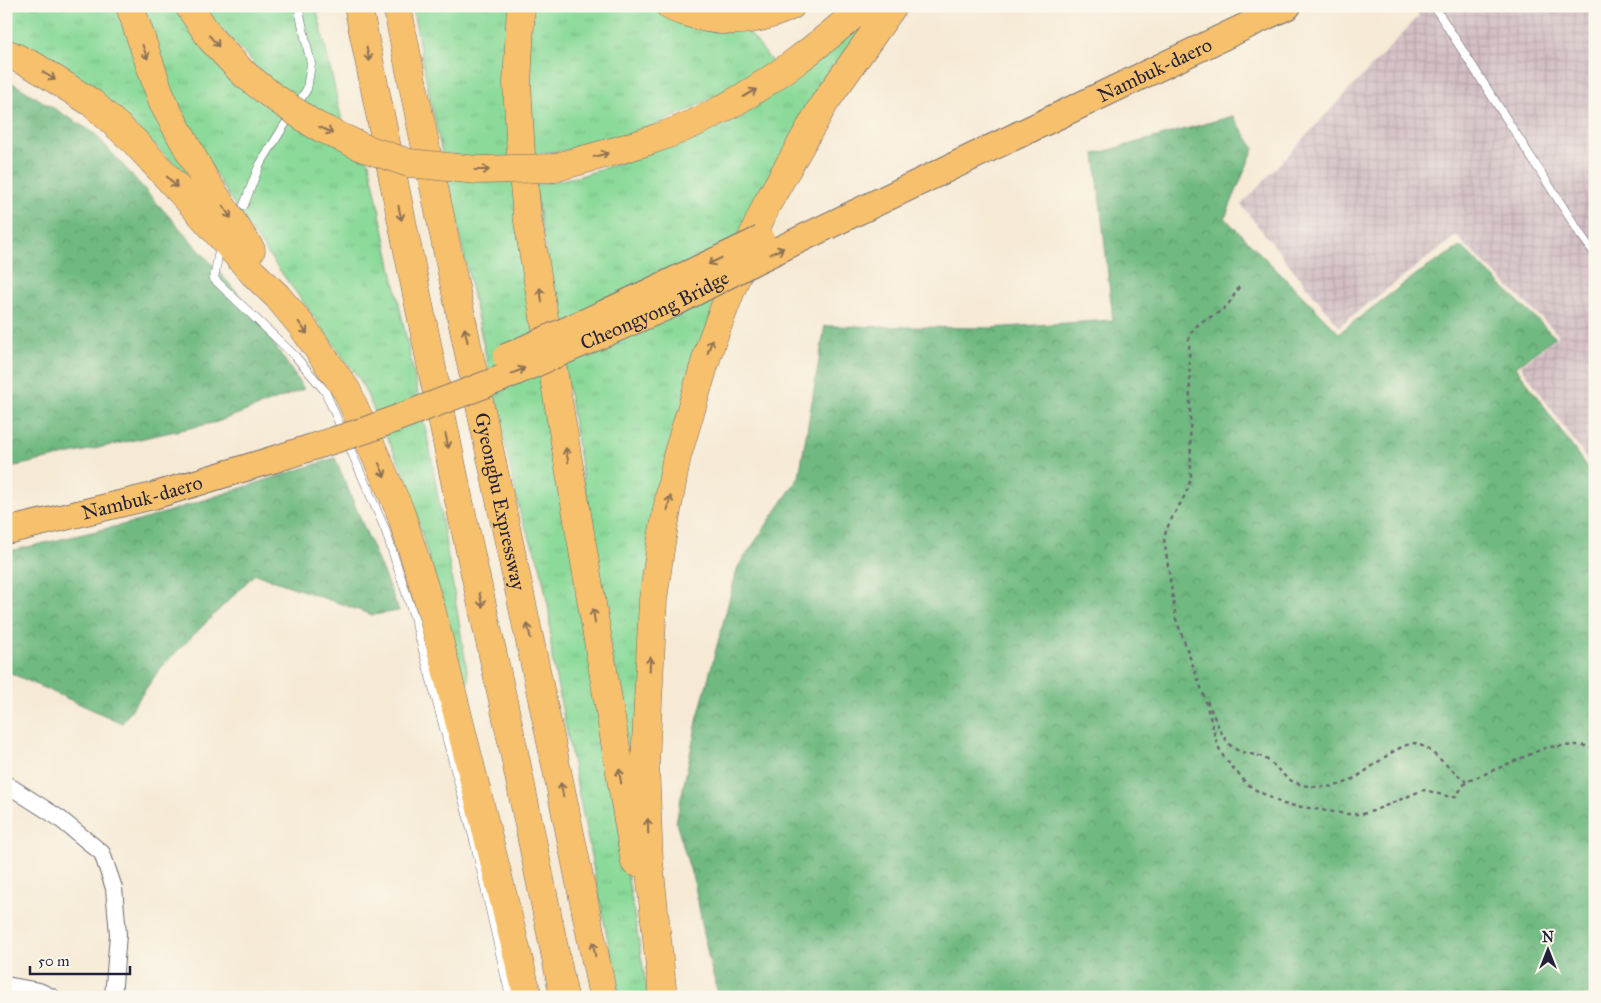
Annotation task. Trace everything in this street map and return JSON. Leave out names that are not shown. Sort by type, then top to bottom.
[{"type":"highway","points":[[130,6],[163,103],[205,180],[259,262],[277,296]]},
{"type":"highway","points":[[189,6],[211,39],[243,73],[315,125],[364,148],[409,162],[477,170],[554,168],[646,142],[708,117],[758,88],[828,37],[864,6]]},
{"type":"highway","name":"Gyeongbu Expressway","points":[[358,6],[457,492],[564,997]]},
{"type":"highway","name":"Gyeongbu Expressway","points":[[397,6],[559,775],[603,997]]},
{"type":"highway","points":[[521,6],[518,83],[521,155],[528,215],[657,997]]},
{"type":"highway","points":[[670,6],[701,17],[733,21],[759,18],[791,6]]},
{"type":"highway","points":[[664,997],[649,862],[645,764],[653,600],[661,543],[678,456],[711,343],[744,256],[767,204],[825,102],[894,6]]},
{"type":"highway","name":"Nambuk-daero","points":[[1016,127],[1251,6]]},
{"type":"highway","name":"Nambuk-daero","points":[[1016,127],[1288,6]]},
{"type":"highway","points":[[6,53],[34,66],[92,103],[134,141],[253,273],[277,296],[302,326],[347,391],[400,512],[432,612],[528,997]]},
{"type":"highway","name":"Cheongyong Bridge","points":[[274,452],[366,430],[500,379],[671,306],[1016,127]]},
{"type":"highway","name":"Nambuk-daero","points":[[6,515],[179,472],[274,452]]},
{"type":"highway","name":"Nambuk-daero","points":[[6,531],[153,496],[274,452]]},
{"type":"street","points":[[6,784],[59,818],[102,853],[114,888],[118,934],[113,997]]},
{"type":"street","points":[[6,985],[39,991],[52,997]]},
{"type":"lane","points":[[244,205],[259,166],[307,89],[311,64],[298,6]]},
{"type":"lane","points":[[1434,6],[1532,160],[1595,254]]},
{"type":"lane","points":[[221,250],[218,256],[214,279],[296,356],[325,391],[385,530],[414,618],[475,844],[510,997]]},
{"type":"path","points":[[1240,287],[1230,302],[1222,310],[1195,327],[1189,338],[1191,478],[1167,528],[1164,539],[1165,557],[1176,619],[1223,756],[1245,782],[1260,793],[1283,804],[1347,814],[1362,814],[1423,790],[1430,790],[1454,797],[1460,792],[1466,782],[1547,747],[1576,745],[1595,749]]},
{"type":"path","points":[[1204,696],[1232,748],[1239,752],[1264,758],[1294,783],[1323,786],[1343,784],[1403,747],[1415,743],[1427,748],[1466,782]]},
{"type":"shaded area","points":[[1413,6],[1595,6],[1595,471],[1521,366],[1559,335],[1456,236],[1339,326],[1241,205],[1419,16]]},
{"type":"green space","points":[[6,6],[122,6],[197,186],[130,121],[6,42]]},
{"type":"green space","points":[[139,6],[178,6],[236,78],[254,63],[201,6],[316,6],[342,121],[369,162],[431,455],[469,682],[463,681],[406,478],[360,380],[246,224],[178,113]]},
{"type":"green space","points":[[412,6],[512,6],[608,760],[648,997],[619,997],[552,658],[549,610],[540,565],[520,513],[428,89]]},
{"type":"green space","points":[[530,6],[659,6],[744,26],[773,63],[689,110],[645,129],[582,147],[534,154],[527,80]]},
{"type":"green space","points":[[870,15],[690,387],[633,785],[535,185],[581,176],[649,153]]},
{"type":"green space","points":[[6,79],[94,133],[245,301],[304,389],[217,422],[6,468]]},
{"type":"green space","points":[[1233,116],[1254,148],[1225,218],[1339,333],[1417,274],[1461,246],[1555,337],[1516,367],[1595,479],[1595,997],[719,997],[709,960],[695,886],[676,822],[698,717],[738,567],[799,477],[825,326],[991,328],[1113,320],[1095,154]]},
{"type":"green space","points":[[335,458],[399,611],[373,615],[255,574],[161,667],[122,723],[6,671],[6,552],[139,521]]}]
